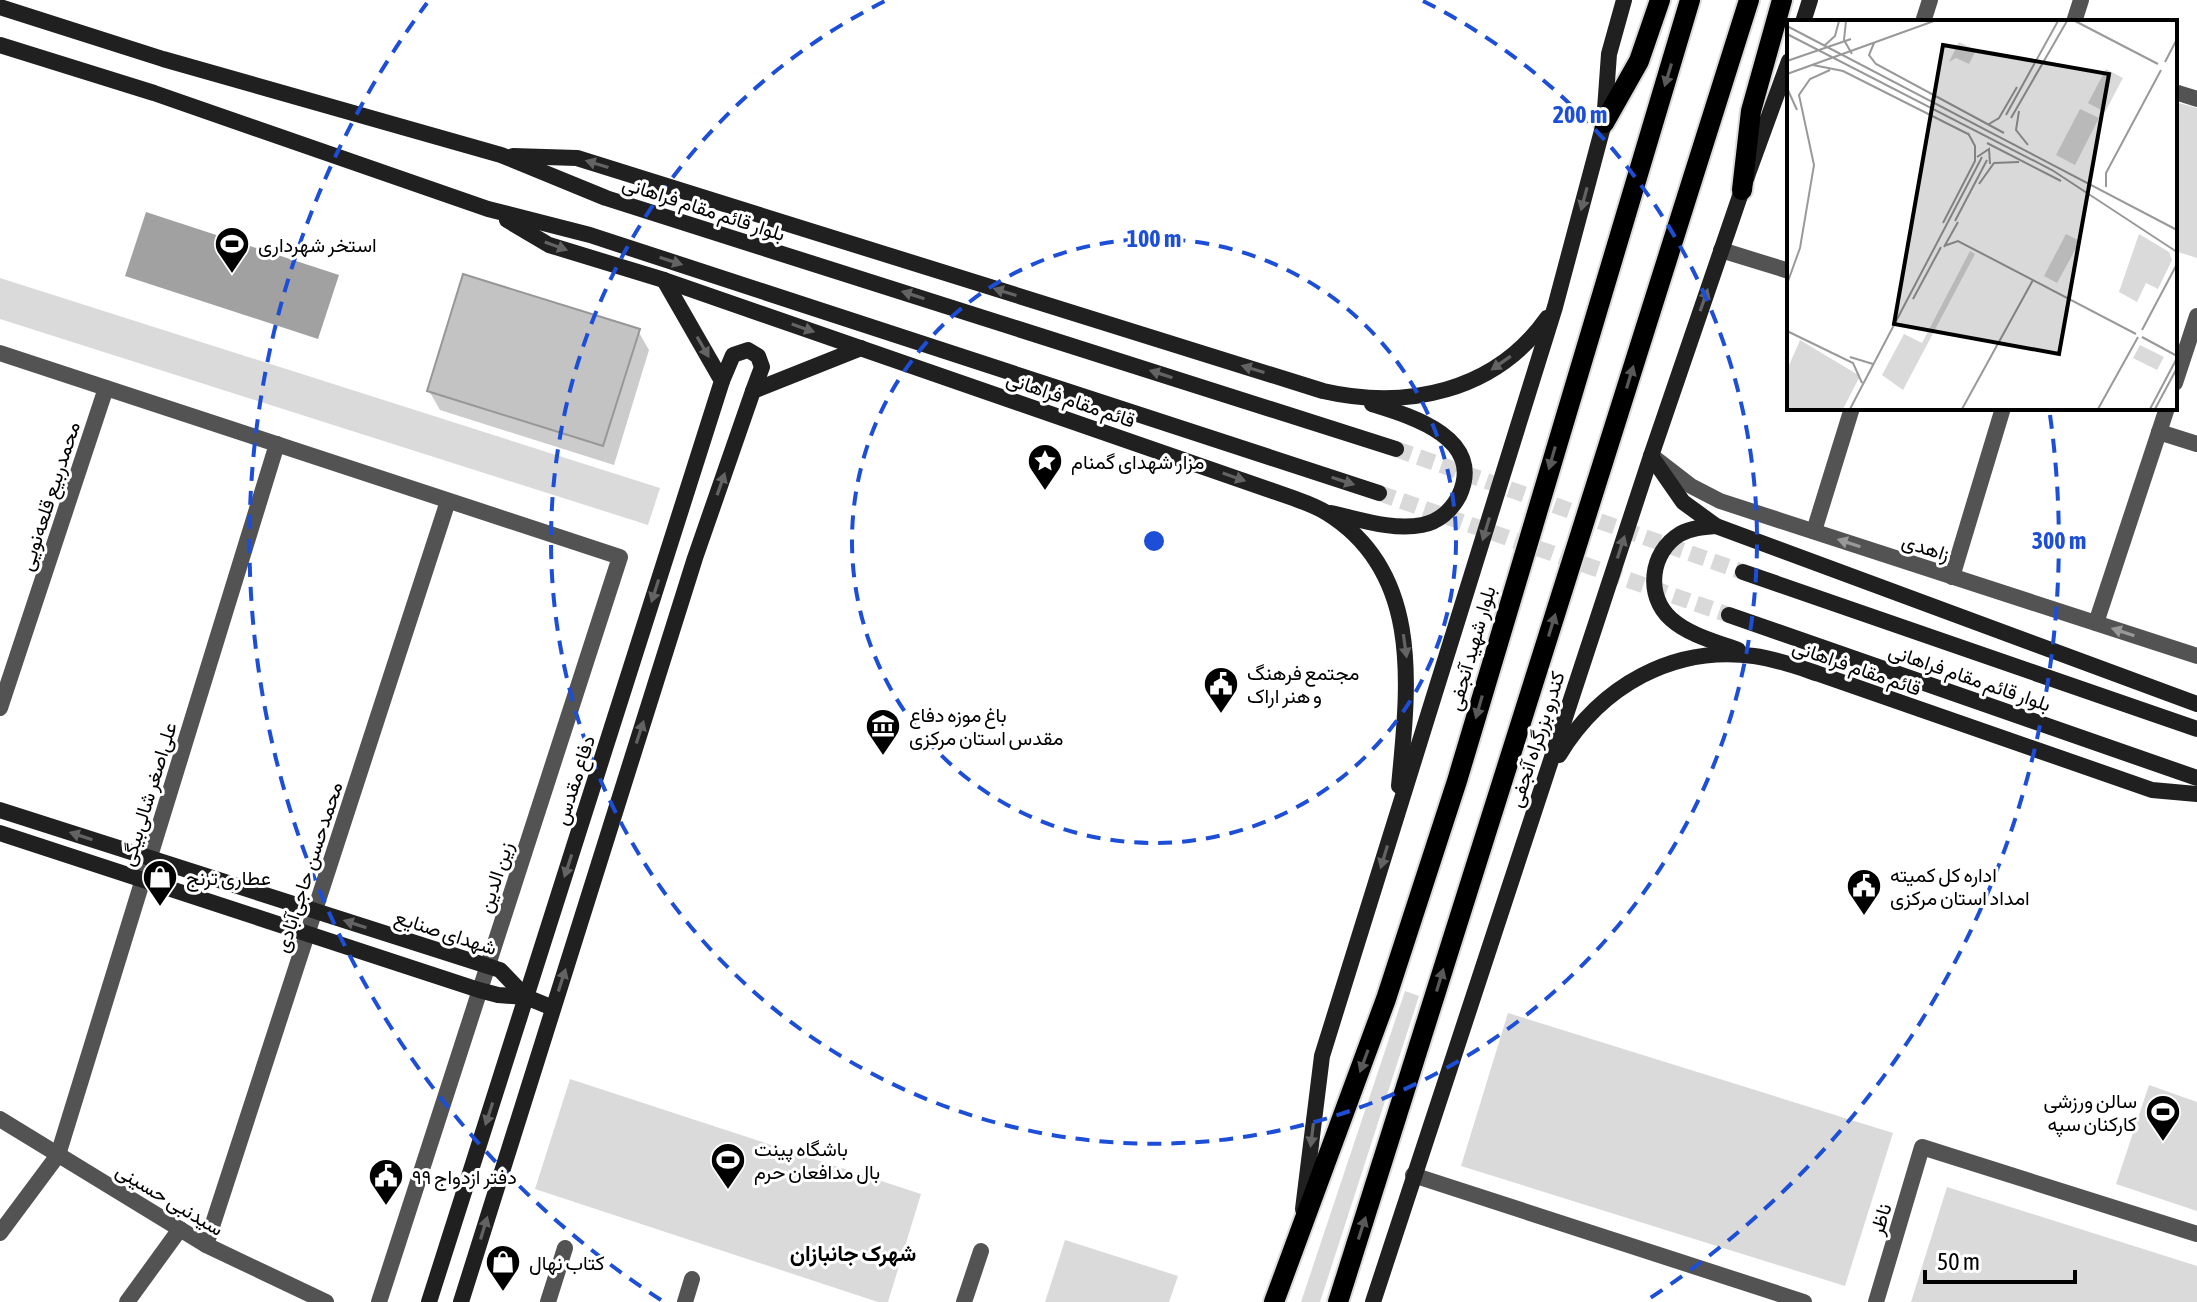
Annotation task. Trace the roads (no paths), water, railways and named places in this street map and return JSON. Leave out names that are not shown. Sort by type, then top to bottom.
[{"type":"main road","points":[[1604,123],[1639,61],[1660,0]]},
{"type":"main road","name":"بلوار شهید آنجفی","points":[[1274,1302],[1386,999],[1457,781],[1690,0]]},
{"type":"main road","points":[[1338,1302],[1749,0]]},
{"type":"main road","points":[[1742,190],[1751,111],[1782,0]]},
{"type":"street","points":[[1299,1239],[1322,1056],[1555,307],[1604,123],[1609,54],[1624,0]]},
{"type":"street","points":[[1804,20],[1810,0]]},
{"type":"street","points":[[1924,20],[1930,0]]},
{"type":"street","points":[[2075,20],[2081,0]]},
{"type":"street","name":"بلوار قائم مقام فراهانی","points":[[0,7],[163,59],[501,155],[606,198],[1396,449]]},
{"type":"street","points":[[0,45],[154,93],[488,209],[590,235],[1379,493]]},
{"type":"street","name":"کندرو بزرگراه آنجفی","points":[[1373,1302],[1651,456],[1787,66]]},
{"type":"street","points":[[2177,93],[2197,99]]},
{"type":"street","points":[[501,155],[577,158],[1323,391],[1355,398],[1412,417],[1449,439],[1456,448],[1463,468],[1461,490],[1450,510],[1441,518],[1420,526],[1377,523],[1325,512]]},
{"type":"street","name":"قائم مقام فراهانی","points":[[488,209],[549,245],[664,280],[1293,498],[1325,512],[1353,532],[1368,551],[1387,581],[1399,614],[1407,659],[1407,683],[1396,820]]},
{"type":"street","points":[[1721,250],[1787,270]]},
{"type":"street","points":[[664,280],[722,381]]},
{"type":"street","points":[[1355,398],[1400,399],[1466,384],[1507,360],[1525,344],[1555,307]]},
{"type":"street","points":[[2177,377],[2197,316]]},
{"type":"street","points":[[461,1302],[695,558],[753,391],[861,348]]},
{"type":"street","name":"دفاع مقدس","points":[[429,1302],[722,381],[733,355],[748,350],[758,356],[762,367],[753,391]]},
{"type":"street","points":[[0,353],[448,501]]},
{"type":"street","name":"محمدربیع قلعه‌نویی","points":[[0,708],[106,388]]},
{"type":"street","points":[[1814,531],[1851,410]]},
{"type":"street","points":[[1952,577],[2002,410]]},
{"type":"street","points":[[2096,623],[2166,410]]},
{"type":"street","points":[[2159,432],[2197,444]]},
{"type":"street","name":"علی‌اصغر شالی‌بیگی","points":[[0,1233],[58,1155],[277,444]]},
{"type":"street","points":[[1651,456],[1683,502],[1716,526],[2197,704]]},
{"type":"street","name":"زاهدی","points":[[1651,456],[1691,486],[1720,501],[2197,656]]},
{"type":"street","name":"زین الدین","points":[[379,1302],[620,557],[448,501]]},
{"type":"street","name":"محمدحسن حاجی‌آبادی","points":[[206,1245],[448,501]]},
{"type":"street","points":[[1716,526],[1683,533],[1666,547],[1656,566],[1654,578],[1658,601],[1671,620],[1681,626],[1756,656]]},
{"type":"street","name":"بلوار قائم مقام فراهانی","points":[[1743,572],[2197,729]]},
{"type":"street","name":"بلوار قائم مقام فراهانی","points":[[1729,615],[2197,778]]},
{"type":"street","name":"قائم مقام فراهانی","points":[[1543,780],[1571,734],[1625,684],[1646,672],[1689,658],[1723,655],[1756,656],[1819,674],[2152,790],[2197,794]]},
{"type":"street","name":"شهدای صنایع","points":[[0,810],[500,970],[526,997]]},
{"type":"street","points":[[0,833],[479,990],[526,997],[553,1008]]},
{"type":"street","name":"سیدنبی حسینی","points":[[0,1119],[206,1245],[318,1300]]},
{"type":"street","name":"ناظر","points":[[1876,1302],[1922,1147],[2197,1234]]},
{"type":"street","points":[[1413,1175],[1804,1302]]},
{"type":"street","points":[[127,1302],[180,1229]]},
{"type":"street","points":[[548,1302],[565,1248]]},
{"type":"street","points":[[964,1302],[981,1251]]},
{"type":"street","points":[[685,1302],[692,1279]]},
{"type":"tunnel","points":[[1396,449],[1743,572]]},
{"type":"tunnel","points":[[1379,493],[1729,615]]},
{"type":"place","name":"استخر شهرداری","points":[[232,275]]},
{"type":"place","name":"مزار شهدای گمنام","points":[[1045,492]]},
{"type":"place","name":"مجتمع فرهنگ و هنر اراک","points":[[1221,715]]},
{"type":"place","name":"باغ موزه دفاع مقدس استان مرکزی","points":[[883,757]]},
{"type":"place","name":"عطاری ترنج","points":[[160,908]]},
{"type":"place","name":"اداره کل کمیته امداد استان مرکزی","points":[[1864,917]]},
{"type":"place","name":"سالن ورزشی کارکنان سپه","points":[[2163,1143]]},
{"type":"place","name":"باشگاه پینت بال مدافعان حرم","points":[[728,1191]]},
{"type":"place","name":"دفتر ازدواج ۹۹","points":[[386,1207]]},
{"type":"place","name":"کتاب نهال","points":[[503,1293]]},
{"type":"district","name":"شهرک جانبازان","points":[[853,1253]]}]
